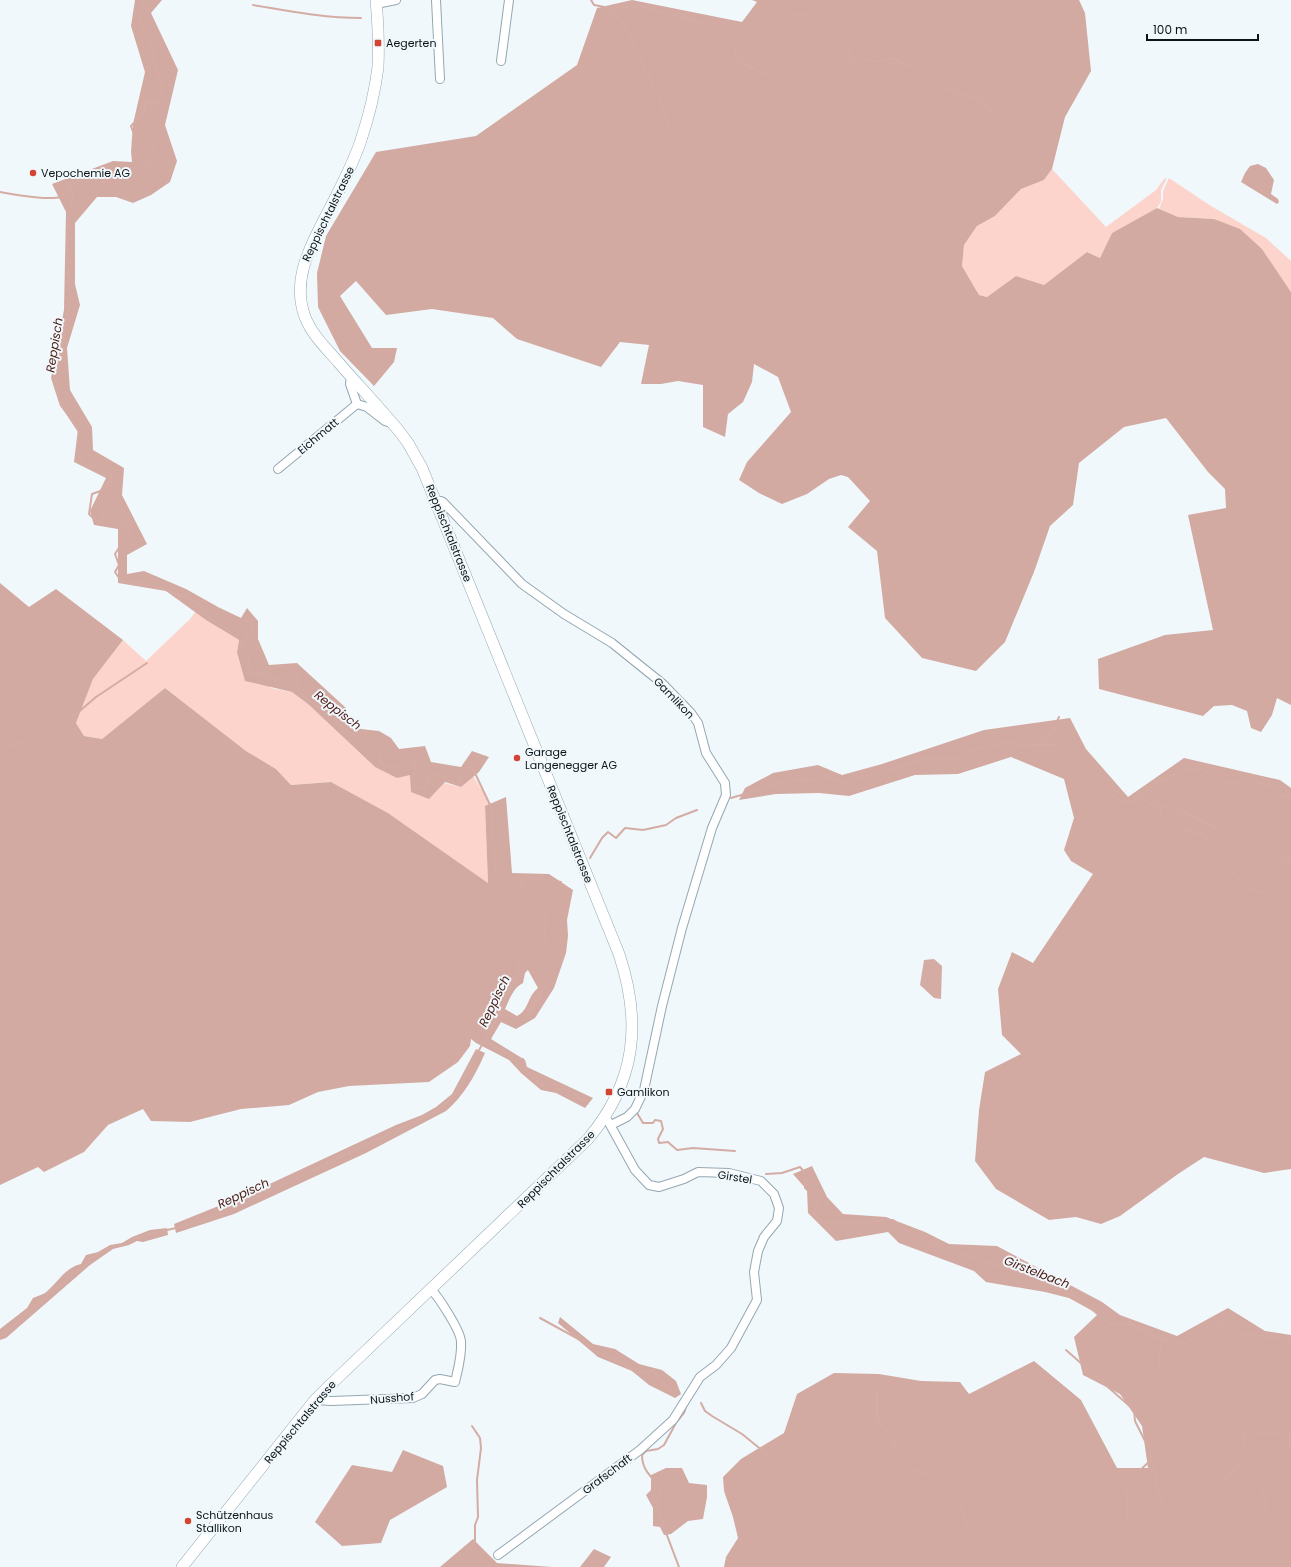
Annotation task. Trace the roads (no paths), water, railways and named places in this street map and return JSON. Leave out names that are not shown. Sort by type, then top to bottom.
[{"type":"main road","name":"Reppischtalstrasse","points":[[182,1567],[315,1400],[608,1121],[620,1088],[630,1052],[632,1018],[630,998],[626,974],[619,954],[422,468],[408,443],[394,424],[351,377],[313,331],[301,304],[300,280],[307,254],[357,153],[371,107],[378,67],[376,2]]},
{"type":"street","points":[[376,2],[396,0]]},
{"type":"street","points":[[436,0],[440,79]]},
{"type":"street","points":[[501,61],[509,0]]},
{"type":"street","points":[[351,377],[350,384],[357,404],[367,407],[385,421],[394,424]]},
{"type":"street","name":"Eichmatt","points":[[278,469],[357,404]]},
{"type":"street","name":"Gamlikon","points":[[436,502],[443,502],[522,584],[564,614],[612,643],[639,663],[663,684],[691,712],[698,723],[706,753],[725,783],[726,795],[712,828],[682,928],[662,1006],[644,1090],[635,1109],[627,1117],[608,1121]]},
{"type":"street","name":"Girstel","points":[[608,1121],[635,1170],[649,1185],[659,1187],[698,1172],[729,1173],[761,1181],[774,1194],[779,1208],[777,1221],[764,1237],[758,1251],[754,1272],[757,1300],[732,1348],[716,1365],[700,1377]]},
{"type":"street","name":"Nusshof","points":[[315,1400],[331,1401],[412,1398],[422,1394],[435,1380],[440,1379],[455,1382],[460,1356],[461,1340],[447,1312],[431,1289]]},
{"type":"street","name":"Grafschaft","points":[[498,1555],[645,1445],[673,1420],[700,1377]]},
{"type":"waterway","name":"Reppisch","points":[[0,1336],[6,1333],[46,1297],[49,1291],[59,1288],[64,1284],[68,1275],[83,1269],[90,1259],[112,1246],[127,1244],[134,1238],[184,1226],[224,1213],[439,1110],[454,1095],[498,1016],[518,972],[519,958],[540,948],[545,941],[546,914],[543,906],[521,886],[509,885],[495,873],[491,807],[474,771],[468,766],[461,771],[460,782],[456,784],[442,776],[435,775],[427,778],[427,789],[416,788],[413,781],[416,768],[411,759],[393,768],[381,763],[380,750],[346,731],[332,716],[316,706],[299,691],[299,674],[292,671],[276,680],[263,674],[251,674],[248,654],[242,650],[242,643],[252,628],[250,622],[244,621],[230,631],[210,618],[197,602],[156,586],[121,581],[115,572],[119,565],[115,554],[120,546],[129,538],[130,529],[111,508],[104,510],[102,518],[97,522],[89,514],[92,494],[106,489],[111,480],[111,470],[82,465],[77,449],[79,432],[62,406],[58,393],[57,370],[70,302],[67,253],[68,219],[73,195],[71,186],[76,181],[89,179],[104,183],[109,172],[120,168],[149,168],[154,148],[135,137],[131,126],[145,112],[145,101],[158,104],[162,89],[149,40],[139,23],[143,4],[146,0]]},
{"type":"waterway","points":[[591,0],[594,5],[610,8],[642,6],[705,25],[728,38],[735,50],[737,61],[769,76],[786,95]]},
{"type":"waterway","points":[[770,0],[796,16],[806,14],[820,22],[838,44],[848,51],[851,64],[865,59],[872,61],[883,61],[893,58],[922,73],[939,85],[958,94],[982,99],[987,110],[994,112]]},
{"type":"waterway","points":[[253,5],[293,12],[347,18],[361,18]]},
{"type":"waterway","points":[[610,9],[622,22],[629,33],[652,81],[670,130],[682,144]]},
{"type":"waterway","points":[[0,192],[31,197],[55,198],[63,195],[71,186]]},
{"type":"waterway","points":[[0,750],[42,734],[75,715],[96,697],[147,663]]},
{"type":"waterway","points":[[1042,744],[1053,731],[1059,717]]},
{"type":"waterway","points":[[731,798],[794,780],[814,780],[822,775],[844,783],[924,759],[959,758],[973,750],[1010,742],[1024,747],[1033,745],[1057,745]]},
{"type":"waterway","points":[[1069,752],[1108,792],[1120,801],[1131,802],[1152,787],[1156,782],[1171,777],[1179,771],[1202,769],[1221,781],[1240,784],[1250,778],[1259,783],[1272,785],[1279,795],[1291,799]]},
{"type":"waterway","points":[[1141,795],[1143,800],[1150,804],[1170,807],[1216,828],[1256,841],[1291,864]]},
{"type":"waterway","points":[[1159,805],[1161,815],[1171,824],[1205,836],[1246,888],[1271,894]]},
{"type":"waterway","points":[[590,858],[602,838],[608,832],[616,838],[625,828],[643,830],[666,825],[676,818],[697,810]]},
{"type":"waterway","points":[[521,886],[524,877],[561,882]]},
{"type":"waterway","name":"Girstelbach","points":[[489,1044],[495,1048],[503,1050],[508,1056],[523,1059],[527,1072],[535,1075],[537,1078],[536,1081],[540,1085],[552,1082],[557,1089],[569,1089],[582,1100],[590,1100]]},
{"type":"waterway","name":"Girstelbach","points":[[637,1113],[643,1123],[653,1123],[655,1120],[661,1121],[663,1129],[658,1139],[659,1143],[668,1142],[677,1150],[693,1148],[735,1151]]},
{"type":"waterway","name":"Girstelbach","points":[[766,1174],[782,1173],[800,1167],[805,1173],[805,1188],[820,1200],[814,1212],[818,1221],[845,1224],[893,1220],[915,1236],[945,1250],[970,1256],[1034,1278],[1080,1299],[1109,1324],[1132,1325],[1161,1339],[1159,1366],[1177,1395],[1247,1435],[1274,1432],[1291,1437]]},
{"type":"waterway","points":[[540,1318],[593,1347],[597,1352],[627,1365],[636,1373],[653,1371],[672,1394]]},
{"type":"waterway","points":[[1161,1339],[1184,1344],[1212,1328],[1227,1323],[1240,1334],[1291,1339]]},
{"type":"waterway","points":[[1066,1350],[1134,1410],[1135,1421],[1150,1451],[1162,1508]]},
{"type":"waterway","points":[[877,1391],[877,1421],[894,1439],[894,1449],[910,1469],[926,1474],[954,1503],[961,1508],[967,1526]]},
{"type":"waterway","points":[[701,1403],[705,1411],[742,1434],[763,1451],[795,1491]]},
{"type":"waterway","points":[[679,1567],[656,1502],[662,1491],[646,1470],[642,1455],[646,1451],[658,1449],[664,1445],[676,1423],[684,1413],[687,1404]]},
{"type":"waterway","points":[[444,1567],[470,1549],[475,1541],[475,1525],[478,1517],[477,1480],[481,1448],[480,1438],[472,1426]]},
{"type":"waterway","points":[[1243,1432],[1246,1451],[1238,1464],[1262,1487],[1266,1511]]},
{"type":"waterway","points":[[1289,1436],[1291,1448]]},
{"type":"waterway","points":[[1128,1526],[1126,1487],[1135,1475],[1152,1459]]},
{"type":"waterway","points":[[1223,1484],[1238,1464]]},
{"type":"place","name":"Aegerten","points":[[378,43]]},
{"type":"place","name":"Vepochemie AG","points":[[33,173]]},
{"type":"place","name":"Garage Langenegger AG","points":[[517,758]]},
{"type":"place","name":"Gamlikon","points":[[609,1092]]},
{"type":"place","name":"Schützenhaus Stallikon","points":[[188,1521]]}]
